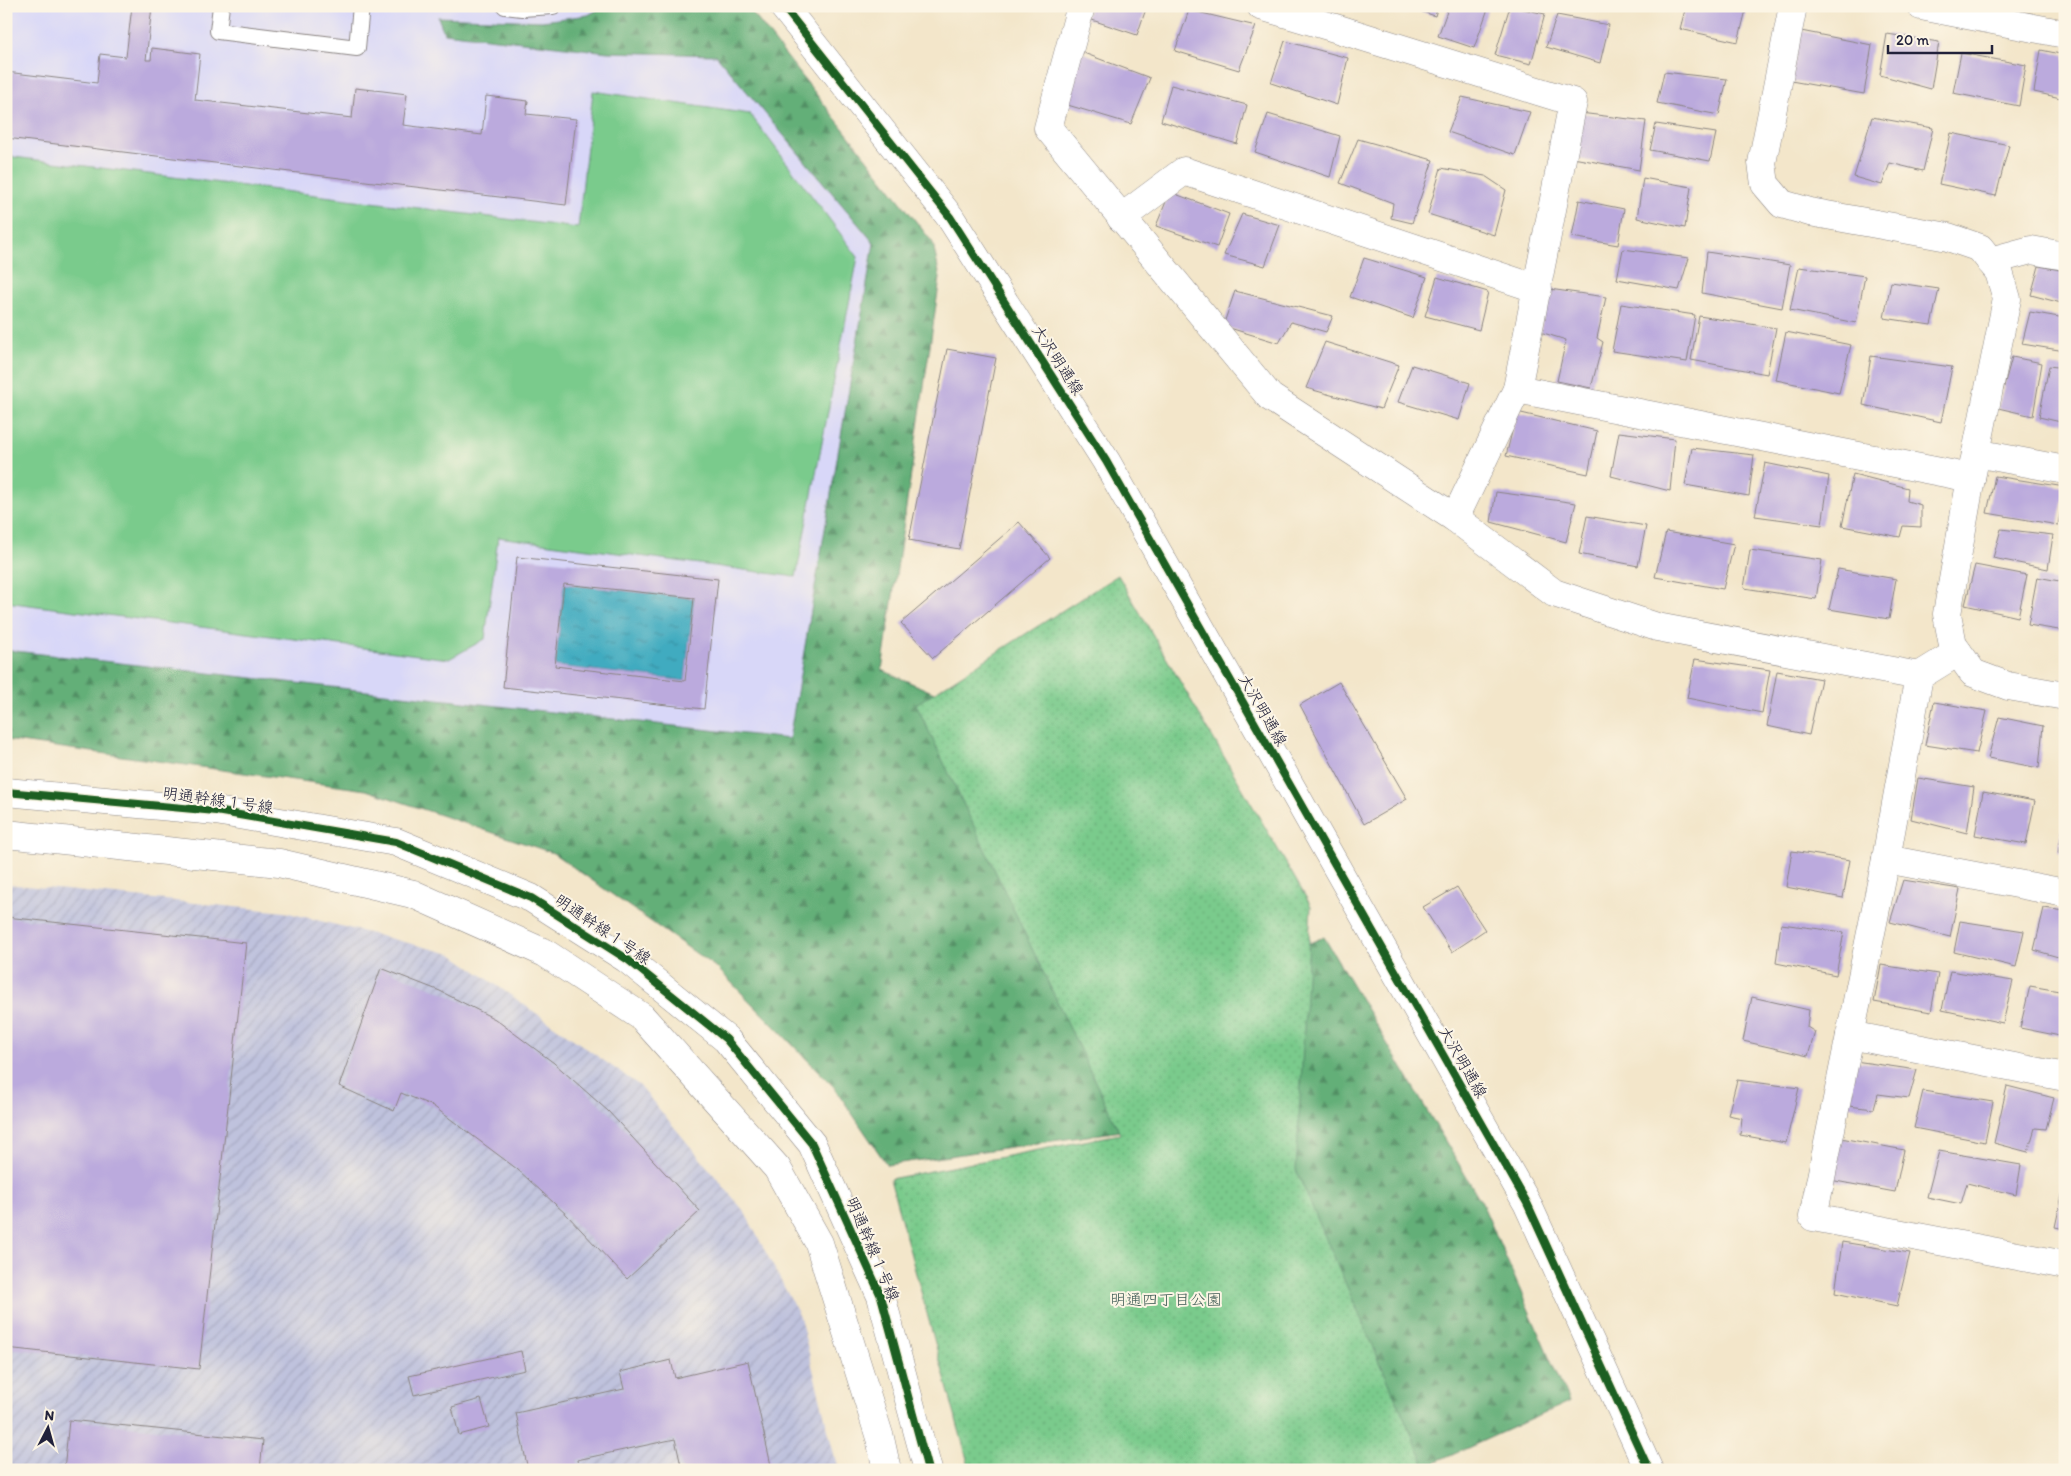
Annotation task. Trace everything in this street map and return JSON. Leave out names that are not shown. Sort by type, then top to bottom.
[{"type":"street","name":"大沢明通線","points":[[784,6],[950,217],[1106,461],[1527,1203],[1649,1470]]},
{"type":"street","points":[[1081,6],[1048,128],[1270,397],[1455,518],[1554,593],[1657,628],[1919,676],[1958,652]]},
{"type":"street","points":[[1260,6],[1338,17],[1572,102],[1538,289],[1517,389],[1455,518]]},
{"type":"street","points":[[1793,6],[1762,163],[1765,184],[1782,204],[1810,212],[1948,237],[1980,248],[1999,272],[2007,299],[1973,466],[1947,614],[1953,645],[1973,673],[2008,686],[2065,696]]},
{"type":"street","points":[[1921,6],[2065,34]]},
{"type":"street","points":[[1121,218],[1184,171],[1538,289]]},
{"type":"street","points":[[1990,261],[2032,250],[2065,256]]},
{"type":"street","points":[[1517,389],[1973,466],[2065,470]]},
{"type":"street","points":[[1919,676],[1886,860],[1813,1217],[2065,1265]]},
{"type":"street","name":"明通幹線１号線","points":[[6,792],[216,811],[396,842],[531,898],[627,959],[726,1039],[812,1144],[882,1296],[928,1470]]},
{"type":"street","points":[[6,834],[279,863],[413,894],[545,952],[642,1017],[777,1168],[820,1243],[880,1438],[887,1470]]},
{"type":"street","points":[[1886,860],[2065,893]]},
{"type":"street","points":[[1850,1035],[2065,1077]]},
{"type":"lane","points":[[221,6],[218,31],[357,48],[361,6]]},
{"type":"lane","points":[[505,6],[522,8],[553,6]]},
{"type":"shaded area","points":[[6,6],[736,6],[929,266],[853,789],[6,680]]},
{"type":"shaded area","points":[[6,884],[285,912],[452,954],[640,1086],[744,1211],[800,1317],[838,1470],[6,1470]]},
{"type":"green space","points":[[605,6],[747,6],[933,243],[940,278],[882,670],[966,707],[1163,1125],[887,1165],[834,1087],[717,968],[553,853],[366,790],[6,740],[6,650],[789,739],[874,243],[716,55],[608,52],[444,33],[438,17],[542,21],[588,15]]},
{"type":"green space","points":[[593,91],[750,114],[858,257],[796,577],[498,537],[485,639],[449,659],[6,602],[6,156],[578,228]]},
{"type":"green space","name":"明通四丁目公園","points":[[1118,575],[1311,906],[1296,1170],[1427,1470],[970,1470],[890,1179],[1120,1134],[916,704]]},
{"type":"green space","points":[[1324,937],[1482,1203],[1569,1402],[1419,1470],[1379,1470],[1240,972]]},
{"type":"water","points":[[564,584],[694,598],[685,681],[555,666]]},
{"type":"building","points":[[132,6],[152,6],[146,60],[151,60],[152,48],[200,54],[195,100],[352,118],[355,88],[383,91],[407,94],[403,125],[482,135],[486,96],[528,101],[526,114],[576,119],[566,205],[6,138],[6,72],[97,83],[100,54],[126,57]]},
{"type":"building","points":[[1090,6],[1147,6],[1137,35],[1086,18]]},
{"type":"building","points":[[1405,6],[1438,6],[1435,16]]},
{"type":"building","points":[[1449,6],[1489,6],[1474,48],[1438,36]]},
{"type":"building","points":[[1510,6],[1545,14],[1531,64],[1495,55]]},
{"type":"building","points":[[1686,6],[1747,6],[1738,42],[1680,29]]},
{"type":"building","points":[[1189,10],[1256,26],[1239,70],[1175,51]]},
{"type":"building","points":[[1557,15],[1609,25],[1600,63],[1546,47]]},
{"type":"building","points":[[1801,31],[1872,45],[1864,94],[1791,81]]},
{"type":"building","points":[[1887,34],[1939,42],[1931,89],[1880,75]]},
{"type":"building","points":[[1285,41],[1348,58],[1337,105],[1271,83]]},
{"type":"building","points":[[2041,50],[2065,55],[2065,99],[2034,92]]},
{"type":"building","points":[[1081,52],[1150,78],[1131,124],[1061,103]]},
{"type":"building","points":[[1961,53],[2026,65],[2019,106],[1953,93]]},
{"type":"building","points":[[1664,72],[1727,79],[1719,115],[1657,103]]},
{"type":"building","points":[[1171,85],[1247,105],[1237,144],[1161,121]]},
{"type":"building","points":[[1462,97],[1530,112],[1515,155],[1448,132]]},
{"type":"building","points":[[1580,113],[1646,121],[1639,170],[1573,158]]},
{"type":"building","points":[[1268,114],[1340,136],[1330,177],[1255,152]]},
{"type":"building","points":[[1872,117],[1933,128],[1923,171],[1890,163],[1882,185],[1854,177]]},
{"type":"building","points":[[1656,124],[1716,133],[1710,161],[1650,150]]},
{"type":"building","points":[[1951,133],[2009,145],[1996,196],[1939,184]]},
{"type":"building","points":[[1358,139],[1433,160],[1412,223],[1391,218],[1393,203],[1340,183]]},
{"type":"building","points":[[1441,168],[1485,176],[1506,190],[1494,235],[1428,214]]},
{"type":"building","points":[[1643,178],[1691,187],[1685,228],[1637,218]]},
{"type":"building","points":[[1170,192],[1229,214],[1217,247],[1156,226]]},
{"type":"building","points":[[1579,200],[1624,209],[1618,245],[1572,237]]},
{"type":"building","points":[[1242,214],[1280,225],[1265,266],[1224,255]]},
{"type":"building","points":[[1623,249],[1689,258],[1679,290],[1617,279]]},
{"type":"building","points":[[1707,252],[1790,265],[1782,308],[1702,293]]},
{"type":"building","points":[[1364,258],[1427,277],[1413,318],[1350,297]]},
{"type":"building","points":[[2039,266],[2065,271],[2065,304],[2031,295]]},
{"type":"building","points":[[1799,267],[1865,276],[1856,323],[1790,310]]},
{"type":"building","points":[[1437,277],[1488,292],[1479,330],[1425,316]]},
{"type":"building","points":[[1891,282],[1939,289],[1931,325],[1884,318]]},
{"type":"building","points":[[1549,289],[1606,297],[1597,338],[1603,342],[1591,388],[1557,381],[1566,340],[1540,332]]},
{"type":"building","points":[[1235,291],[1333,316],[1326,332],[1291,322],[1279,343],[1223,326]]},
{"type":"building","points":[[1621,304],[1695,315],[1687,362],[1612,351]]},
{"type":"building","points":[[2030,312],[2065,318],[2065,351],[2022,344]]},
{"type":"building","points":[[1699,316],[1776,328],[1767,374],[1691,360]]},
{"type":"building","points":[[1786,332],[1851,345],[1839,393],[1776,380]]},
{"type":"building","points":[[1325,342],[1399,365],[1381,409],[1306,388]]},
{"type":"building","points":[[947,349],[996,358],[959,549],[909,540]]},
{"type":"building","points":[[1871,356],[1952,367],[1941,422],[1863,405]]},
{"type":"building","points":[[2012,357],[2042,363],[2033,416],[1998,408]]},
{"type":"building","points":[[1412,365],[1470,383],[1459,420],[1398,402]]},
{"type":"building","points":[[2049,366],[2065,368],[2065,423],[2039,417]]},
{"type":"building","points":[[1517,412],[1597,431],[1588,474],[1506,456]]},
{"type":"building","points":[[1619,432],[1675,439],[1670,491],[1611,476]]},
{"type":"building","points":[[1692,448],[1754,455],[1749,496],[1685,485]]},
{"type":"building","points":[[1765,463],[1829,476],[1822,525],[1755,516]]},
{"type":"building","points":[[1853,474],[1908,488],[1907,501],[1921,505],[1921,527],[1903,526],[1900,537],[1842,526]]},
{"type":"building","points":[[1995,476],[2065,487],[2058,525],[1987,513]]},
{"type":"building","points":[[1496,492],[1576,503],[1566,542],[1491,522]]},
{"type":"building","points":[[1587,516],[1646,526],[1638,566],[1579,554]]},
{"type":"building","points":[[1019,522],[1050,558],[933,658],[901,623]]},
{"type":"building","points":[[2001,529],[2053,535],[2048,569],[1993,558]]},
{"type":"building","points":[[1666,532],[1734,544],[1723,589],[1655,577]]},
{"type":"building","points":[[1750,550],[1822,560],[1816,599],[1744,588]]},
{"type":"building","points":[[517,557],[718,579],[704,709],[503,687]],"holes":[[[564,584],[694,598],[685,681],[555,666]]]},
{"type":"building","points":[[1975,565],[2027,575],[2018,617],[1965,605]]},
{"type":"building","points":[[1838,569],[1896,579],[1889,619],[1829,609]]},
{"type":"building","points":[[2037,577],[2065,582],[2065,631],[2028,625]]},
{"type":"building","points":[[1695,659],[1770,670],[1762,713],[1687,698]]},
{"type":"building","points":[[1777,671],[1821,679],[1809,735],[1767,726]]},
{"type":"building","points":[[1339,682],[1407,799],[1364,824],[1300,705]]},
{"type":"building","points":[[1934,702],[1987,711],[1977,753],[1925,745]]},
{"type":"building","points":[[1999,717],[2043,726],[2039,768],[1988,758]]},
{"type":"building","points":[[1918,778],[1974,787],[1967,833],[1911,819]]},
{"type":"building","points":[[1983,792],[2035,801],[2026,844],[1975,835]]},
{"type":"building","points":[[2065,823],[2065,854],[2058,853]]},
{"type":"building","points":[[1792,851],[1850,860],[1843,898],[1786,887]]},
{"type":"building","points":[[1903,880],[1960,889],[1950,937],[1890,922]]},
{"type":"building","points":[[1457,887],[1485,930],[1452,952],[1423,907]]},
{"type":"building","points":[[2044,908],[2065,911],[2065,959],[2034,950]]},
{"type":"building","points":[[6,917],[246,943],[199,1369],[6,1348]]},
{"type":"building","points":[[1960,921],[2024,931],[2016,967],[1954,952]]},
{"type":"building","points":[[1781,924],[1844,932],[1836,975],[1776,963]]},
{"type":"building","points":[[1881,965],[1938,974],[1931,1012],[1874,1002]]},
{"type":"building","points":[[381,968],[440,991],[495,1019],[554,1063],[608,1111],[700,1211],[627,1279],[567,1215],[517,1169],[433,1106],[401,1093],[394,1111],[339,1086]]},
{"type":"building","points":[[1950,971],[2013,981],[2003,1023],[1942,1010]]},
{"type":"building","points":[[2030,986],[2065,992],[2065,1037],[2020,1028]]},
{"type":"building","points":[[1752,997],[1809,1010],[1807,1027],[1815,1032],[1808,1056],[1743,1041]]},
{"type":"building","points":[[1855,1061],[1917,1070],[1909,1098],[1878,1094],[1874,1109],[1848,1106]]},
{"type":"building","points":[[1737,1080],[1799,1088],[1786,1143],[1740,1135],[1742,1118],[1728,1115]]},
{"type":"building","points":[[2007,1086],[2054,1098],[2046,1129],[2035,1128],[2028,1152],[1994,1143]]},
{"type":"building","points":[[1923,1091],[1993,1102],[1985,1142],[1914,1128]]},
{"type":"building","points":[[1841,1138],[1904,1150],[1895,1192],[1830,1180]]},
{"type":"building","points":[[1939,1151],[2021,1165],[2016,1195],[1967,1183],[1961,1204],[1927,1197]]},
{"type":"building","points":[[2065,1186],[2065,1229],[2055,1227]]},
{"type":"building","points":[[1842,1242],[1910,1253],[1897,1306],[1835,1293]]},
{"type":"building","points":[[521,1351],[525,1370],[414,1395],[409,1376]]},
{"type":"building","points":[[671,1360],[675,1378],[748,1361],[772,1470],[682,1470],[675,1439],[577,1460],[579,1470],[554,1470],[553,1466],[528,1470],[516,1413],[624,1389],[620,1372]]},
{"type":"building","points":[[481,1399],[489,1427],[459,1435],[452,1407]]},
{"type":"building","points":[[69,1420],[263,1440],[260,1470],[64,1470]]},
{"type":"cycle path","points":[[783,6],[950,217],[1106,461],[1527,1203],[1649,1470]]},
{"type":"cycle path","points":[[6,792],[216,811],[396,842],[531,898],[627,959],[726,1039],[812,1144],[881,1296],[928,1470]]}]
